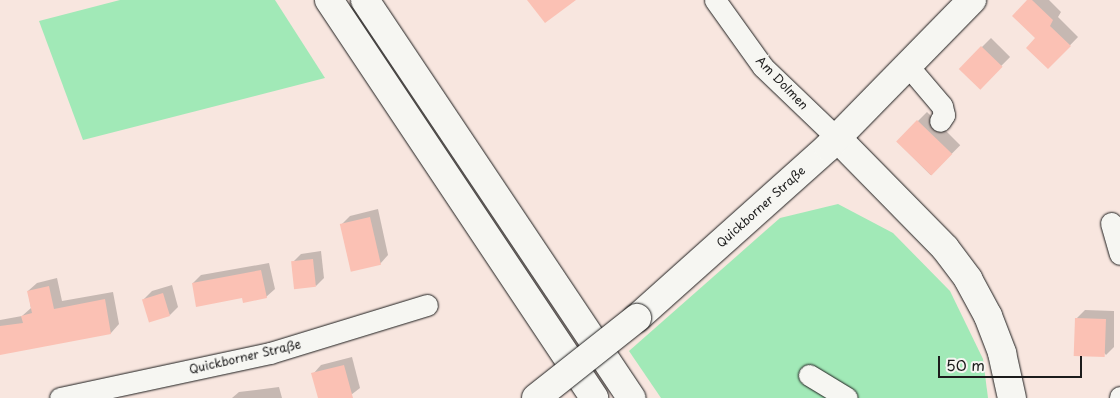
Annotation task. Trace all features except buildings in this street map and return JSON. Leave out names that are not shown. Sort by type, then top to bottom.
[{"type":"main road","points":[[329,0],[594,398]]},
{"type":"main road","points":[[365,0],[630,398]]},
{"type":"main road","name":"Quickborner Straße","points":[[536,398],[637,318],[837,138],[972,0]]},
{"type":"main road","points":[[837,138],[945,248],[968,279],[988,316],[1002,353],[1012,398]]},
{"type":"street","name":"Am Dolmen","points":[[716,0],[763,67],[837,138]]},
{"type":"street","points":[[908,66],[942,106],[944,116],[940,121]]},
{"type":"street","points":[[1111,223],[1120,254]]},
{"type":"street","name":"Quickborner Straße","points":[[60,398],[270,353],[427,305]]},
{"type":"street","points":[[809,375],[847,398]]},
{"type":"green space","points":[[120,0],[275,0],[325,78],[83,140],[39,21]]},
{"type":"green space","points":[[838,204],[893,233],[950,291],[983,359],[988,398],[661,398],[629,351],[780,218]]}]
